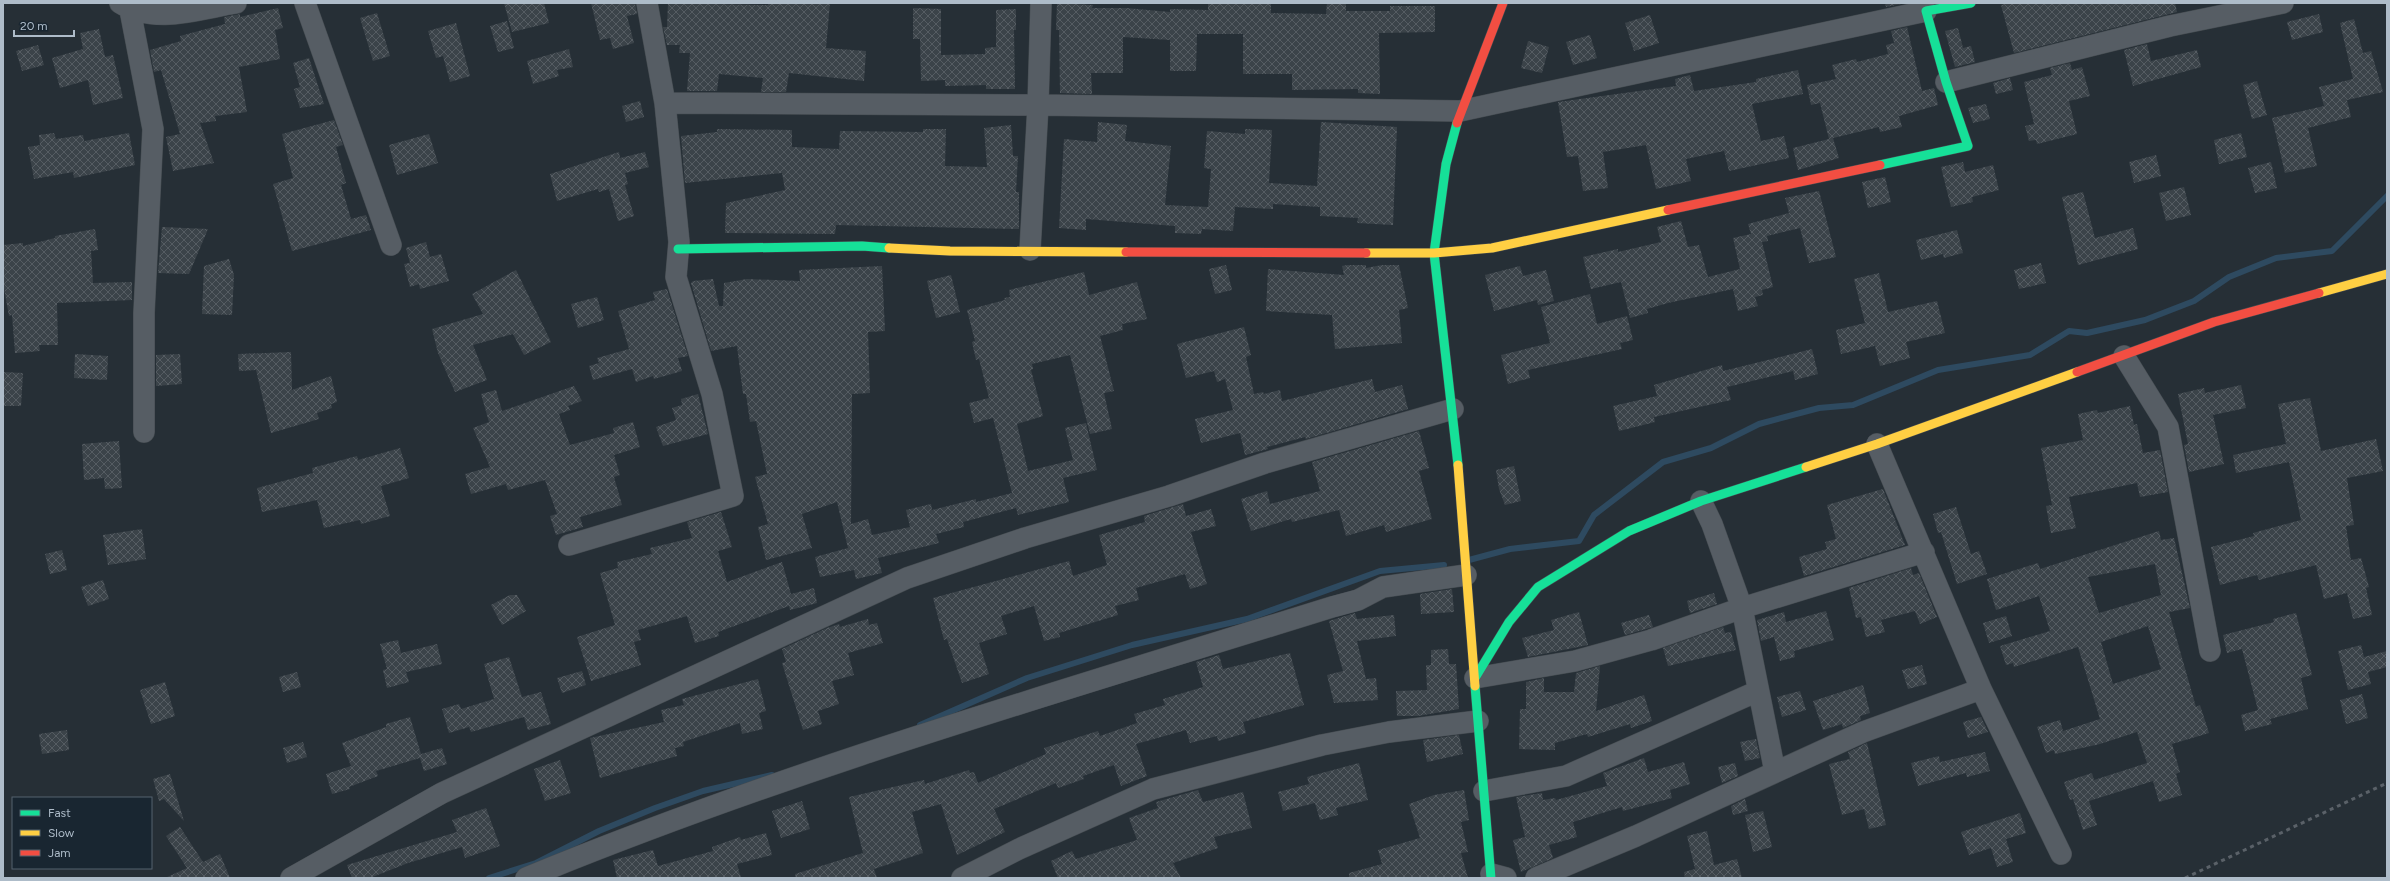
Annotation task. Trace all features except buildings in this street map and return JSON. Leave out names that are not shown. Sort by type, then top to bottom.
[{"type":"street","points":[[144,432],[144,313],[153,129],[125,6],[161,16],[236,3]]},
{"type":"street","points":[[305,3],[391,245]]},
{"type":"street","points":[[569,545],[733,496],[712,394],[676,277],[679,242],[665,103],[647,3]]},
{"type":"street","points":[[1030,250],[1038,105],[1041,3]]},
{"type":"street","points":[[1496,877],[1484,791],[1453,409],[1434,253],[1439,205],[1460,111],[1503,3]]},
{"type":"street","points":[[665,103],[1038,105],[1460,111],[1926,11],[1971,3]]},
{"type":"street","points":[[1946,82],[2170,26],[2283,3]]},
{"type":"street","points":[[678,249],[862,246],[950,251],[1030,250],[1434,253],[1492,248],[1968,146],[1946,82],[1926,11]]},
{"type":"street","points":[[1475,678],[1509,622],[1538,587],[1629,531],[1701,501],[1877,444],[2124,356],[2214,322],[2387,274]]},
{"type":"street","points":[[2124,356],[2168,427],[2210,651]]},
{"type":"street","points":[[297,874],[442,793],[907,578],[1025,538],[1169,496],[1265,463],[1453,409]]},
{"type":"street","points":[[1877,444],[1981,689],[2061,854]]},
{"type":"street","points":[[1701,501],[1712,524],[1742,608],[1775,772]]},
{"type":"street","points":[[1475,678],[1575,661],[1651,640],[1742,608],[1924,552]]},
{"type":"street","points":[[526,878],[605,846],[802,776],[960,723],[1358,600],[1383,587],[1466,575]]},
{"type":"street","points":[[1536,878],[1636,836],[1863,732],[1981,689]]},
{"type":"street","points":[[1484,791],[1566,776],[1758,691]]},
{"type":"street","points":[[962,878],[1019,849],[1153,789],[1322,745],[1389,732],[1478,721]]},
{"type":"waterway","points":[[1469,560],[1510,549],[1579,541],[1594,515],[1663,462],[1711,448],[1759,424],[1819,408],[1853,405],[1938,370],[2030,355],[2069,331],[2087,333],[2145,320],[2194,301],[2229,277],[2276,258],[2332,251],[2387,196]]},
{"type":"waterway","points":[[920,725],[1027,678],[1132,645],[1247,619],[1380,571],[1444,565]]},
{"type":"waterway","points":[[489,878],[536,863],[599,831],[655,808],[703,791],[772,775]]},
{"type":"railway","points":[[2185,878],[2387,783]]},
{"type":"traffic: fast","points":[[1880,165],[1968,146],[1946,82],[1926,11],[1971,3]]},
{"type":"traffic: fast","points":[[1457,123],[1446,164],[1434,253],[1458,465]]},
{"type":"traffic: fast","points":[[678,249],[862,246],[889,248]]},
{"type":"traffic: fast","points":[[1475,678],[1509,622],[1538,587],[1629,531],[1701,501],[1806,467]]},
{"type":"traffic: fast","points":[[1475,686],[1491,878]]},
{"type":"traffic: slow","points":[[1366,253],[1434,253],[1492,248],[1668,210]]},
{"type":"traffic: slow","points":[[889,248],[950,251],[1126,252]]},
{"type":"traffic: slow","points":[[2319,293],[2387,274]]},
{"type":"traffic: slow","points":[[1806,467],[1877,444],[2077,372]]},
{"type":"traffic: slow","points":[[1458,465],[1475,686]]},
{"type":"traffic: jam","points":[[1457,123],[1503,3]]},
{"type":"traffic: jam","points":[[1668,210],[1880,165]]},
{"type":"traffic: jam","points":[[1126,252],[1366,253]]},
{"type":"traffic: jam","points":[[2077,372],[2214,322],[2319,293]]}]
